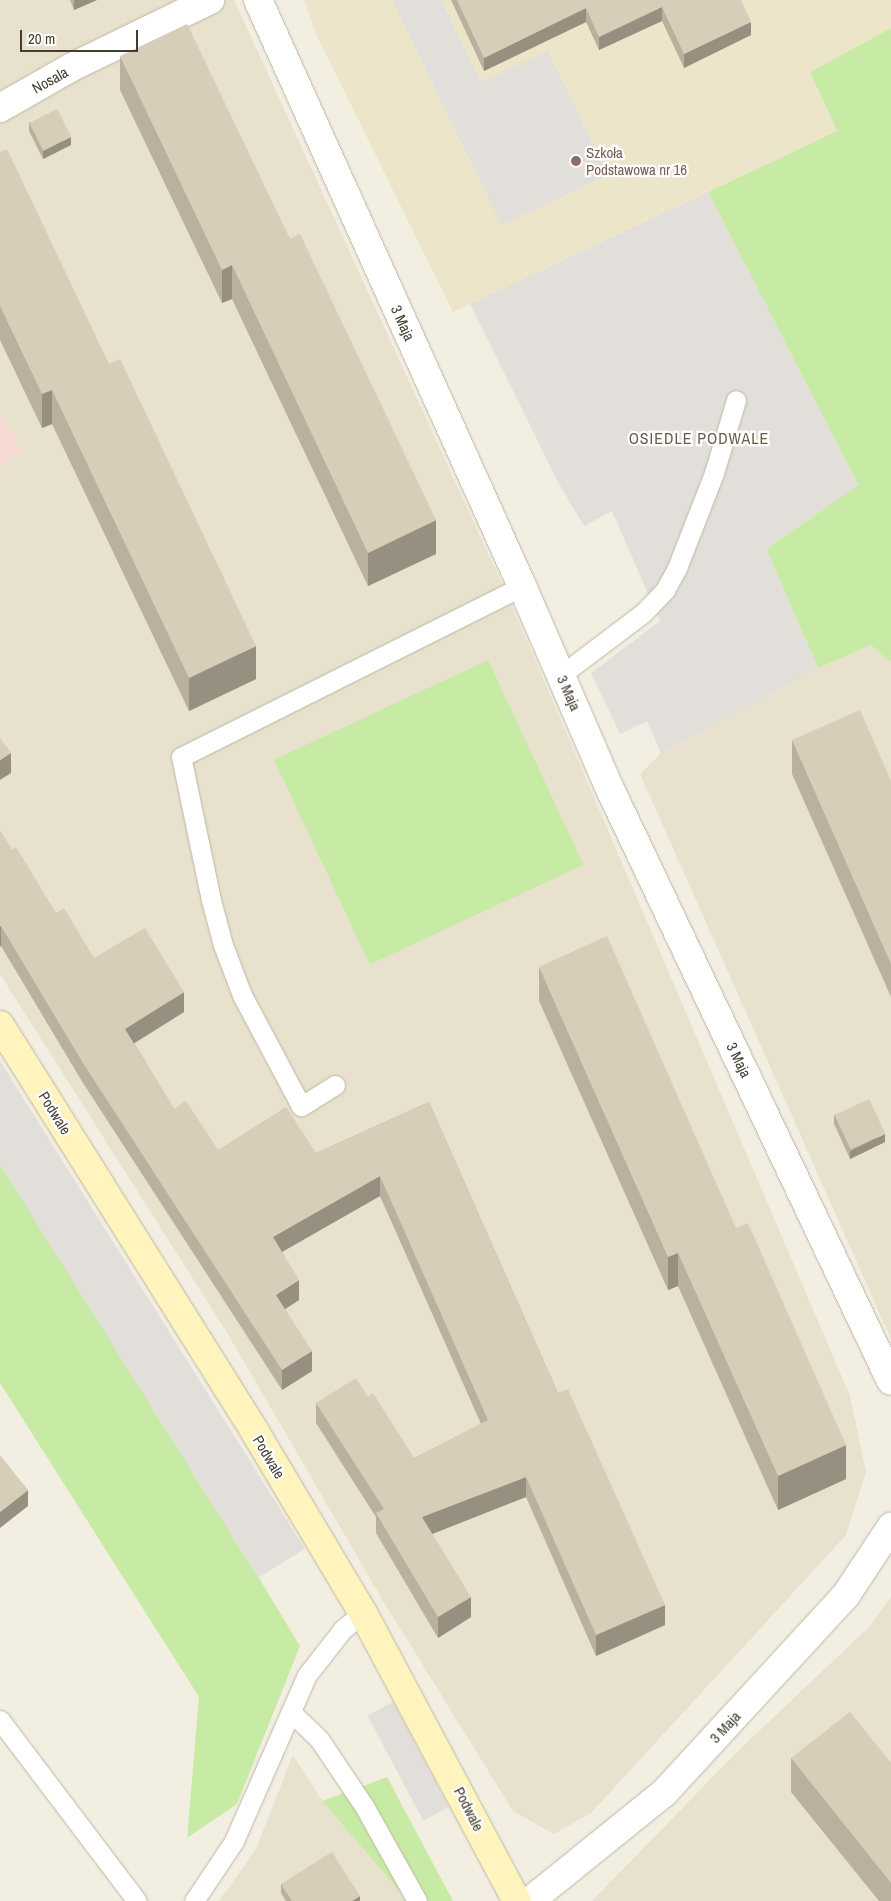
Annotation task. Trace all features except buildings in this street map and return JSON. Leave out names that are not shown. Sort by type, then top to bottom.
[{"type":"street","name":"Nosala","points":[[0,108],[70,68],[210,0]]},
{"type":"street","name":"3 Maja","points":[[258,0],[522,586],[610,789],[891,1381]]},
{"type":"street","name":"Podwale","points":[[0,1026],[250,1424],[363,1613],[517,1901]]},
{"type":"street","name":"3 Maja","points":[[530,1901],[664,1793],[846,1595],[891,1527]]},
{"type":"lane","points":[[560,675],[643,613],[665,590],[677,568],[714,473],[736,400]]},
{"type":"lane","points":[[335,1085],[301,1106],[242,995],[223,945],[211,900],[181,757],[522,586]]},
{"type":"lane","points":[[194,1901],[234,1841],[307,1675],[343,1629],[363,1613]]},
{"type":"lane","points":[[291,1712],[319,1739],[364,1806],[418,1901]]},
{"type":"lane","points":[[0,1720],[137,1901]]},
{"type":"shaded area","points":[[0,0],[234,0],[509,599],[850,1396],[866,1472],[846,1535],[591,1813],[554,1834],[513,1811],[382,1599],[226,1331],[0,974]]},
{"type":"shaded area","name":"Szkoła Podstawowa nr 16","points":[[304,0],[891,0],[891,28],[810,72],[837,131],[453,312],[317,36]]},
{"type":"shaded area","points":[[392,0],[441,0],[481,82],[548,51],[608,175],[502,226]]},
{"type":"shaded area","points":[[708,192],[858,485],[766,549],[818,668],[661,753],[647,721],[620,734],[591,673],[660,621],[612,511],[584,526],[558,482],[470,304]]},
{"type":"shaded area","points":[[0,412],[22,453],[0,467]]},
{"type":"shaded area","points":[[871,645],[891,662],[891,1339],[640,774],[661,753],[818,668]]},
{"type":"shaded area","points":[[0,1061],[305,1549],[258,1578],[0,1165]]},
{"type":"shaded area","points":[[891,1597],[891,1901],[592,1901],[738,1751],[869,1627]]},
{"type":"shaded area","points":[[393,1702],[449,1807],[423,1821],[367,1716]]},
{"type":"shaded area","points":[[293,1755],[322,1801],[408,1901],[219,1901],[255,1851]]},
{"type":"green space","points":[[891,28],[891,662],[871,645],[818,668],[766,549],[858,485],[708,192],[837,131],[810,72]]},
{"type":"green space","points":[[488,660],[584,865],[370,965],[274,760]]},
{"type":"green space","points":[[0,1149],[300,1646],[237,1804],[187,1838],[199,1697],[0,1383]]},
{"type":"green space","points":[[387,1777],[453,1901],[408,1901],[322,1801]]},
{"type":"place","name":"Szkoła Podstawowa nr 16","points":[[576,161]]},
{"type":"district","name":"OSIEDLE PODWALE","points":[[699,438]]}]
